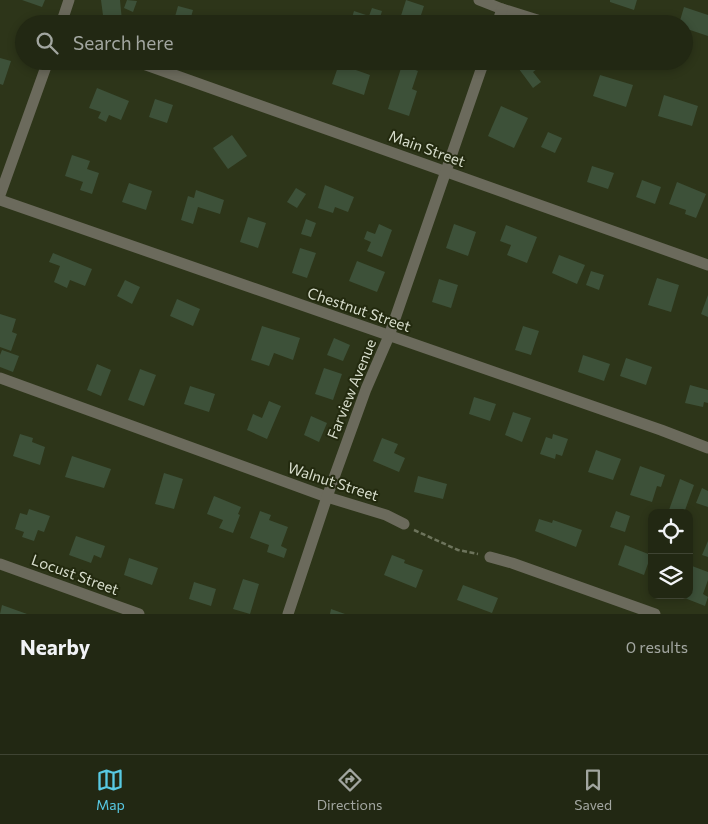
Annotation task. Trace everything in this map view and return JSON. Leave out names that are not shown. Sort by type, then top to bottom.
[{"type":"street","points":[[64,15],[69,0]]},
{"type":"street","points":[[480,0],[521,15]]},
{"type":"street","points":[[500,15],[502,9]]},
{"type":"street","points":[[0,195],[45,70]]},
{"type":"street","name":"Main Street","points":[[160,70],[708,265]]},
{"type":"street","name":"Farview Avenue","points":[[288,614],[327,497],[366,389],[389,336],[481,70]]},
{"type":"street","name":"Chestnut Street","points":[[0,200],[708,448]]},
{"type":"street","name":"Walnut Street","points":[[0,378],[327,497],[386,515],[404,524]]},
{"type":"street","points":[[490,556],[655,614]]},
{"type":"street","name":"Locust Street","points":[[0,564],[139,614]]},
{"type":"path","points":[[404,524],[458,550],[490,556]]},
{"type":"building","points":[[22,0],[45,0],[42,7]]},
{"type":"building","points":[[101,0],[120,0],[121,15],[103,15]]},
{"type":"building","points":[[127,0],[137,1],[133,12],[124,8]]},
{"type":"building","points":[[406,0],[424,6],[421,15],[401,15]]},
{"type":"building","points":[[610,0],[637,0],[634,10],[610,2]]},
{"type":"building","points":[[178,6],[193,10],[192,15],[176,15]]},
{"type":"building","points":[[684,7],[708,15],[708,36],[693,31],[693,15],[682,15]]},
{"type":"building","points":[[372,8],[382,11],[381,15],[369,15]]},
{"type":"building","points":[[354,11],[366,15],[353,15]]},
{"type":"building","points":[[0,58],[11,61],[3,85],[0,84]]},
{"type":"building","points":[[337,70],[356,70],[370,75],[364,95],[332,84]]},
{"type":"building","points":[[400,70],[418,71],[412,89],[417,91],[409,116],[388,109]]},
{"type":"building","points":[[520,70],[536,70],[533,72],[541,82],[533,88]]},
{"type":"building","points":[[600,75],[633,85],[626,107],[593,96]]},
{"type":"building","points":[[97,88],[129,101],[121,120],[109,115],[106,122],[98,118],[101,112],[89,108]]},
{"type":"building","points":[[664,95],[698,106],[692,126],[658,116]]},
{"type":"building","points":[[155,99],[173,105],[167,123],[149,117]]},
{"type":"building","points":[[501,106],[528,118],[514,148],[488,136]]},
{"type":"building","points":[[548,132],[562,138],[555,153],[541,147]]},
{"type":"building","points":[[232,135],[247,156],[228,169],[213,148]]},
{"type":"building","points":[[72,155],[90,161],[87,169],[99,173],[92,194],[80,190],[83,182],[65,176]]},
{"type":"building","points":[[592,166],[614,173],[608,189],[587,182]]},
{"type":"building","points":[[642,180],[661,187],[655,204],[636,197]]},
{"type":"building","points":[[677,182],[706,194],[696,218],[685,214],[686,210],[669,204]]},
{"type":"building","points":[[129,183],[152,191],[146,210],[122,202]]},
{"type":"building","points":[[325,185],[354,197],[348,212],[335,207],[333,213],[318,208]]},
{"type":"building","points":[[296,188],[306,194],[297,208],[287,202]]},
{"type":"building","points":[[196,190],[224,200],[220,214],[198,207],[193,224],[181,220],[188,196],[194,198]]},
{"type":"building","points":[[248,217],[266,223],[258,248],[240,242]]},
{"type":"building","points":[[306,219],[316,223],[311,237],[301,234]]},
{"type":"building","points":[[379,224],[392,230],[382,257],[367,251],[371,242],[364,239],[367,231],[375,234]]},
{"type":"building","points":[[454,224],[476,232],[468,256],[446,248]]},
{"type":"building","points":[[506,225],[537,237],[527,263],[507,255],[511,245],[500,241]]},
{"type":"building","points":[[300,248],[316,253],[307,278],[292,273]]},
{"type":"building","points":[[53,253],[92,269],[85,286],[70,280],[67,288],[54,282],[60,266],[49,262]]},
{"type":"building","points":[[559,255],[585,265],[577,284],[552,273]]},
{"type":"building","points":[[357,261],[385,272],[377,292],[349,281]]},
{"type":"building","points":[[591,271],[604,275],[599,290],[586,285]]},
{"type":"building","points":[[657,278],[679,285],[671,312],[648,305]]},
{"type":"building","points":[[439,279],[458,285],[451,308],[432,302]]},
{"type":"building","points":[[125,280],[140,287],[132,304],[117,296]]},
{"type":"building","points":[[708,295],[708,317],[701,314]]},
{"type":"building","points":[[177,299],[200,309],[193,326],[170,316]]},
{"type":"building","points":[[0,314],[16,319],[12,332],[17,334],[11,351],[0,347]]},
{"type":"building","points":[[262,326],[300,338],[293,360],[274,353],[269,366],[251,360]]},
{"type":"building","points":[[523,326],[539,331],[531,355],[515,350]]},
{"type":"building","points":[[334,338],[350,345],[343,361],[327,355]]},
{"type":"building","points":[[2,350],[19,356],[13,372],[0,367]]},
{"type":"building","points":[[583,355],[610,364],[604,381],[578,372]]},
{"type":"building","points":[[626,358],[652,367],[646,385],[620,376]]},
{"type":"building","points":[[97,364],[111,370],[101,396],[87,390]]},
{"type":"building","points":[[324,368],[342,374],[333,400],[315,394]]},
{"type":"building","points":[[140,369],[156,375],[144,406],[128,400]]},
{"type":"building","points":[[690,385],[708,390],[708,403],[704,402],[703,407],[685,403]]},
{"type":"building","points":[[190,386],[215,394],[209,412],[184,404]]},
{"type":"building","points":[[474,397],[496,404],[490,421],[469,414]]},
{"type":"building","points":[[269,401],[281,406],[267,439],[247,430],[253,414],[262,418]]},
{"type":"building","points":[[513,412],[531,418],[522,442],[505,435]]},
{"type":"building","points":[[311,416],[327,423],[319,442],[304,435]]},
{"type":"building","points":[[20,434],[33,438],[32,442],[45,447],[40,465],[13,456]]},
{"type":"building","points":[[553,434],[568,439],[562,456],[556,454],[555,459],[540,454],[546,437],[552,439]]},
{"type":"building","points":[[382,438],[398,444],[394,453],[405,458],[399,472],[373,461]]},
{"type":"building","points":[[596,450],[621,459],[613,480],[588,472]]},
{"type":"building","points":[[72,456],[111,469],[104,488],[65,477]]},
{"type":"building","points":[[640,466],[665,475],[661,487],[657,486],[652,502],[630,495]]},
{"type":"building","points":[[164,473],[183,479],[174,509],[155,504]]},
{"type":"building","points":[[418,476],[447,484],[443,499],[414,492]]},
{"type":"building","points":[[680,479],[694,485],[685,509],[669,509]]},
{"type":"building","points":[[702,488],[708,491],[708,507],[696,503]]},
{"type":"building","points":[[214,496],[241,507],[233,533],[219,528],[223,520],[207,514]]},
{"type":"building","points":[[29,509],[50,516],[44,532],[38,530],[34,541],[22,537],[24,532],[15,529],[20,513],[27,515]]},
{"type":"building","points":[[260,511],[271,515],[269,520],[288,527],[281,546],[287,549],[284,558],[267,552],[269,545],[250,538]]},
{"type":"building","points":[[616,511],[630,516],[625,532],[610,527]]},
{"type":"building","points":[[539,519],[552,523],[553,520],[582,530],[576,547],[535,531]]},
{"type":"building","points":[[76,536],[105,546],[101,558],[94,555],[91,563],[69,555]]},
{"type":"building","points":[[708,541],[708,557],[702,555]]},
{"type":"building","points":[[625,545],[648,554],[648,564],[644,575],[618,565]]},
{"type":"building","points":[[392,555],[405,560],[404,563],[423,570],[416,588],[384,575]]},
{"type":"building","points":[[129,558],[158,568],[152,585],[124,575]]},
{"type":"building","points":[[693,566],[708,572],[708,580],[703,594],[708,597],[705,606],[687,599],[693,599]]},
{"type":"building","points":[[243,579],[259,584],[250,614],[233,609]]},
{"type":"building","points":[[194,582],[216,589],[211,606],[189,599]]},
{"type":"building","points":[[463,585],[498,598],[492,613],[457,600]]},
{"type":"building","points":[[2,605],[27,614],[0,614]]},
{"type":"building","points":[[331,609],[345,614],[330,614]]}]
